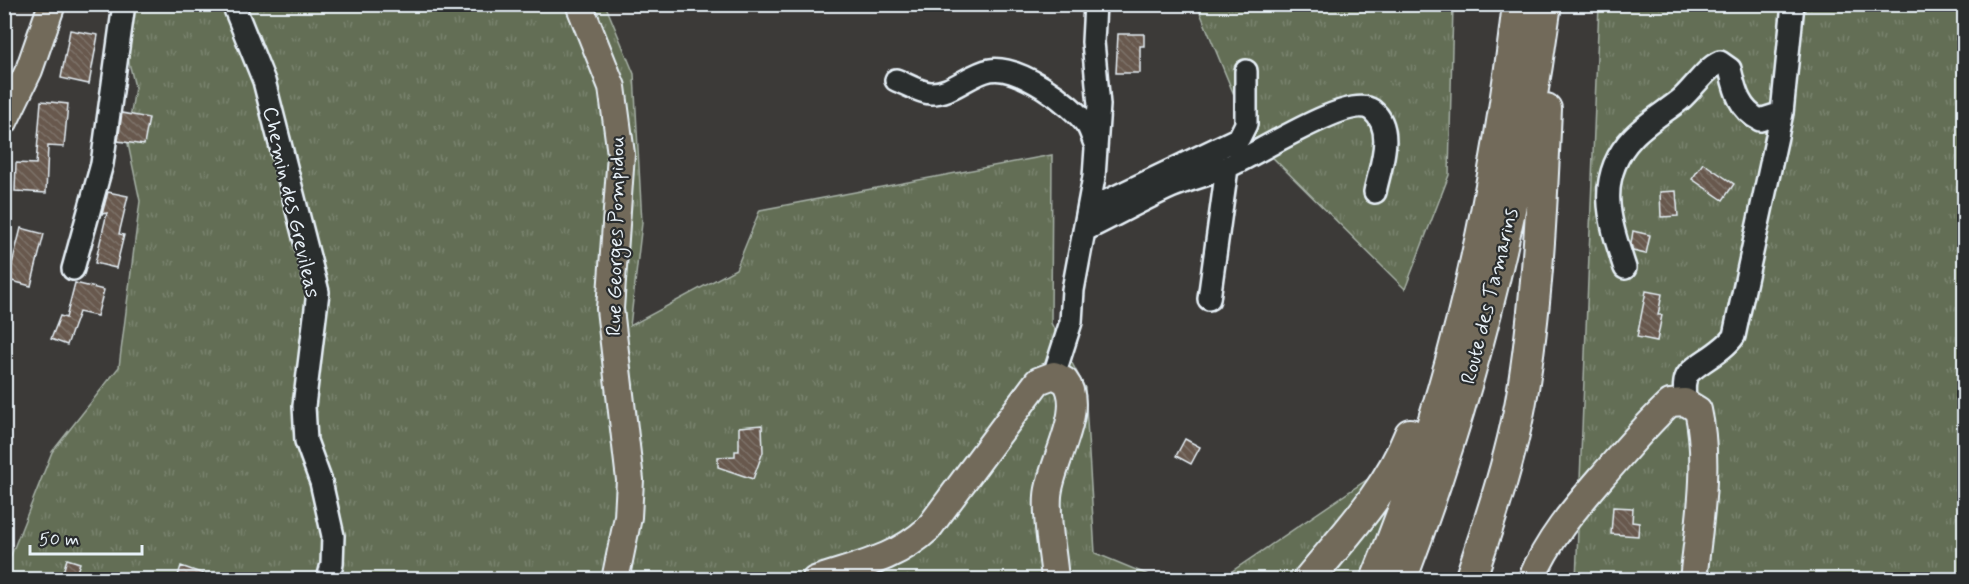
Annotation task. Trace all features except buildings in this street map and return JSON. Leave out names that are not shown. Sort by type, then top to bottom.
[{"type":"highway","name":"Route des Tamarins","points":[[1376,579],[1414,475],[1468,294],[1488,197],[1518,4]]},
{"type":"highway","name":"Route des Tamarins","points":[[1401,579],[1431,500],[1481,335],[1521,159],[1546,4]]},
{"type":"highway","points":[[1470,579],[1500,483],[1524,384],[1539,238],[1552,4]]},
{"type":"highway","points":[[1308,579],[1370,505],[1395,467],[1409,436],[1488,197]]},
{"type":"main road","points":[[4,122],[29,70],[52,4]]},
{"type":"main road","name":"Rue Georges Pompidou","points":[[579,4],[612,87],[621,154],[610,309],[630,480],[628,517],[615,579]]},
{"type":"main road","points":[[815,579],[892,555],[911,545],[928,529],[1038,381],[1054,375],[1065,381],[1073,399],[1071,416],[1048,495],[1048,525],[1055,579]]},
{"type":"main road","points":[[1530,579],[1561,524],[1633,441],[1670,403],[1685,402],[1698,410],[1703,430],[1700,517],[1693,579]]},
{"type":"street","points":[[73,269],[102,164],[124,4]]},
{"type":"street","name":"Chemin des Grevileas","points":[[233,4],[264,81],[318,292],[304,406],[306,441],[321,482],[333,536],[333,564],[328,579]]},
{"type":"street","points":[[1054,375],[1071,322],[1073,290],[1085,231],[1096,147],[1099,105],[1093,42],[1095,4]]},
{"type":"street","points":[[1685,402],[1684,380],[1688,373],[1719,354],[1734,336],[1782,113],[1793,4]]},
{"type":"street","points":[[1625,268],[1608,210],[1608,185],[1618,159],[1633,138],[1695,88],[1712,65],[1720,62],[1730,69],[1742,107],[1749,115],[1760,120],[1782,113]]},
{"type":"street","points":[[896,80],[928,93],[940,92],[974,75],[993,69],[1020,74],[1064,104],[1087,125],[1096,147]]},
{"type":"street","points":[[1088,210],[1239,138],[1246,124],[1246,71]]},
{"type":"street","points":[[1085,231],[1172,186],[1227,168],[1336,113],[1360,106],[1371,109],[1384,126],[1385,138],[1375,192]]},
{"type":"street","points":[[1209,299],[1227,168]]},
{"type":"green space","points":[[605,4],[634,74],[642,223],[630,326],[736,269],[760,210],[1052,155],[1051,323],[1085,388],[1095,553],[1158,579],[5,580],[4,573],[52,452],[119,367],[140,201],[127,139],[135,87],[115,5]]},
{"type":"green space","points":[[1197,5],[1453,5],[1449,175],[1405,289],[1251,136]]},
{"type":"green space","points":[[1599,5],[1964,5],[1964,579],[1576,580]]},
{"type":"green space","points":[[1393,462],[1411,579],[1219,580]]}]
